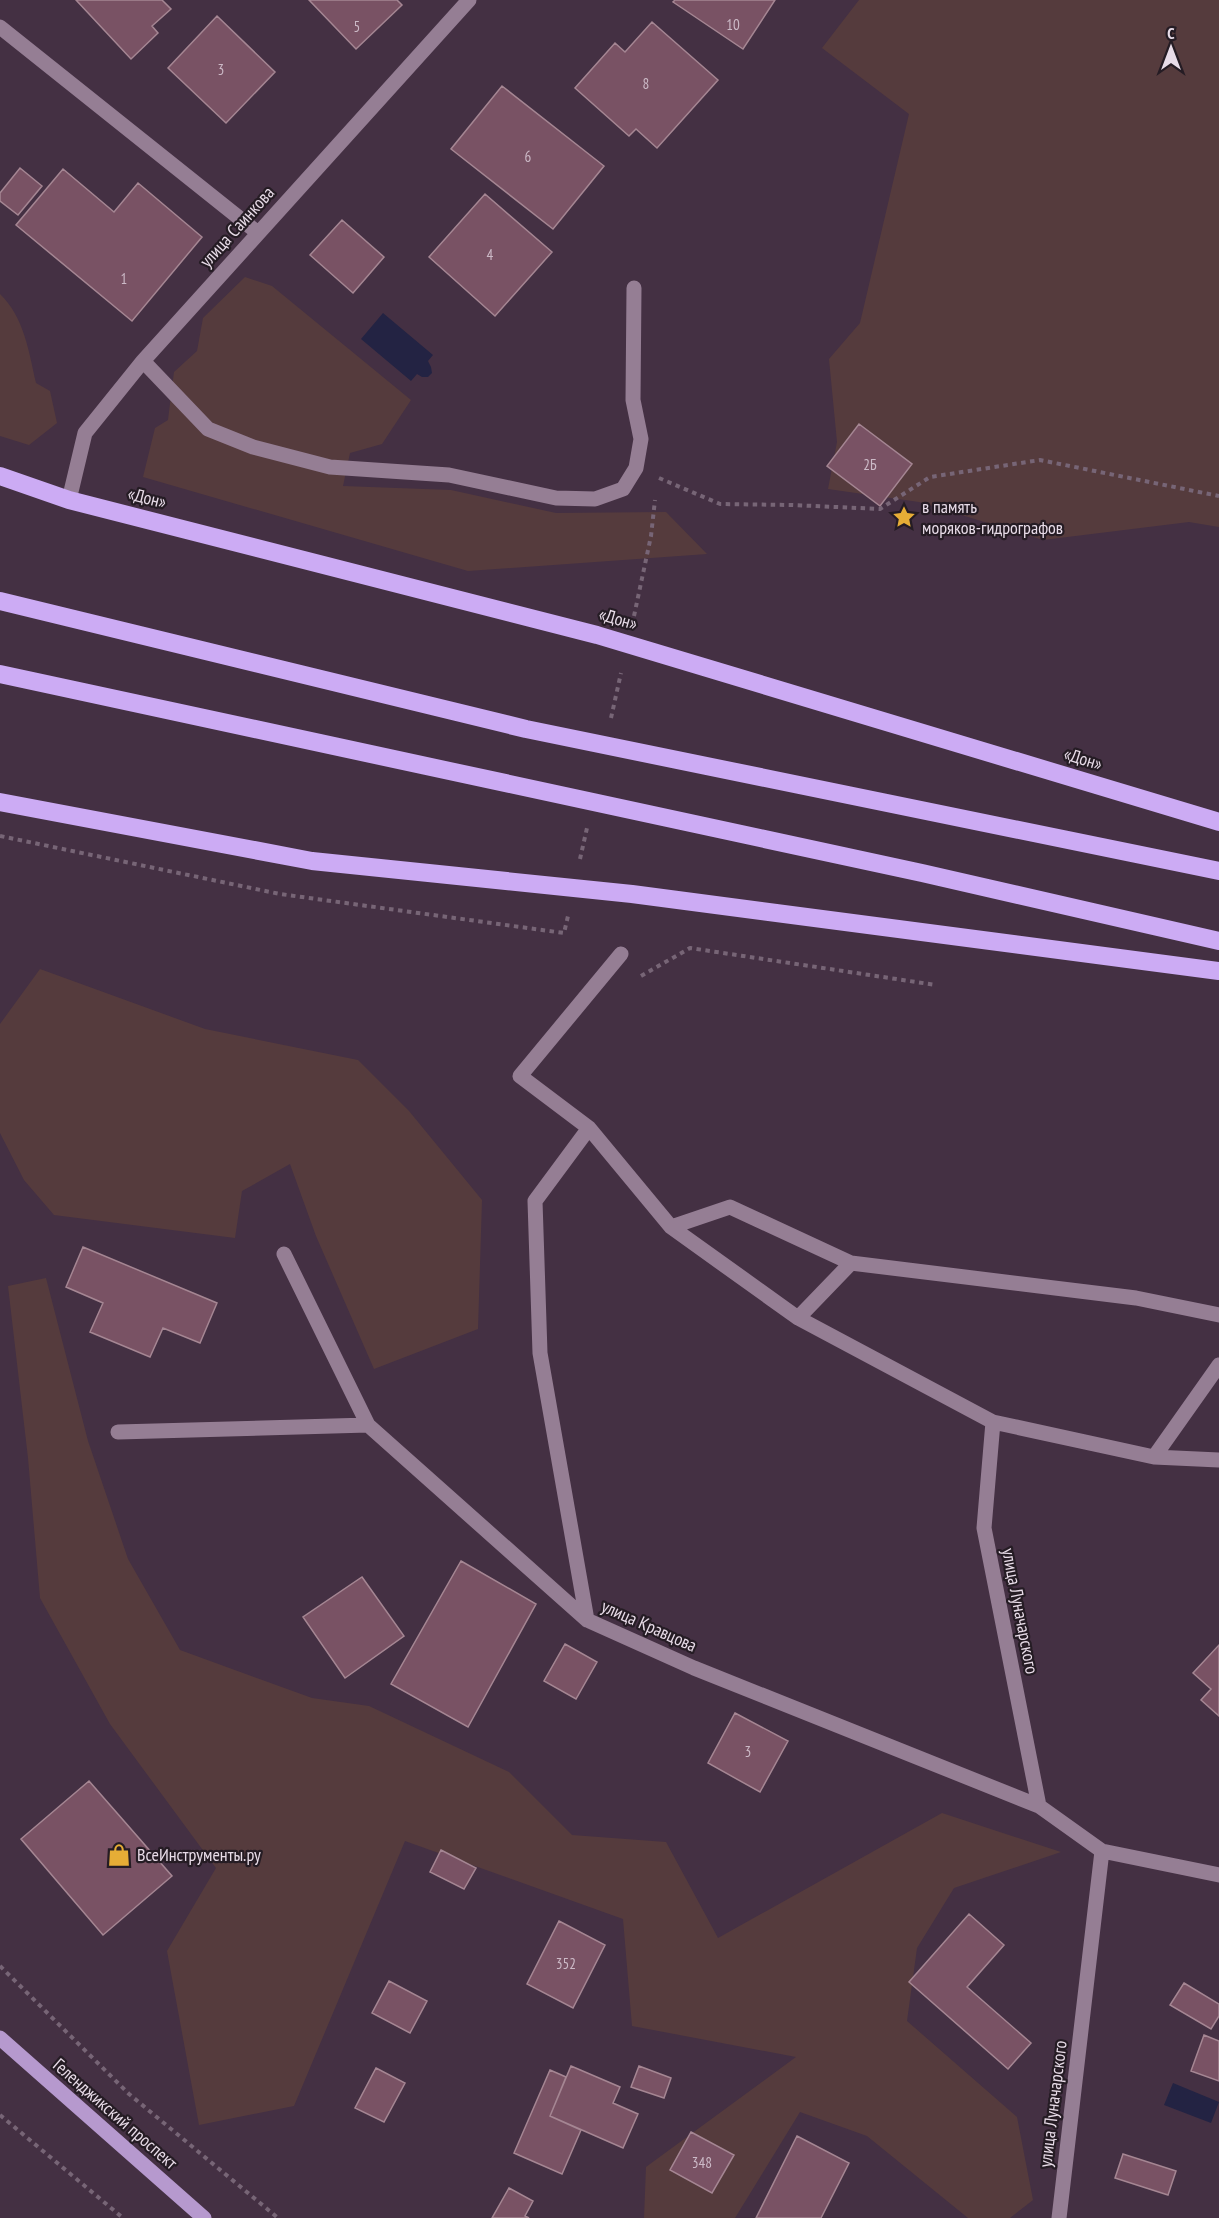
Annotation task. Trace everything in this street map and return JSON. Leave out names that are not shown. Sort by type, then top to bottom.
[{"type":"highway","name":"«Дон»","points":[[0,476],[69,500],[597,635],[1219,822]]},
{"type":"highway","points":[[0,601],[526,729],[1219,871]]},
{"type":"highway","points":[[0,674],[922,873],[1219,941]]},
{"type":"highway","points":[[0,802],[312,861],[632,894],[1219,971]]},
{"type":"main road","name":"Геленджикский проспект","points":[[0,2038],[204,2218]]},
{"type":"street","name":"улица Саинкова","points":[[69,500],[85,433],[142,361],[469,0]]},
{"type":"street","points":[[0,27],[258,233]]},
{"type":"street","points":[[142,361],[208,429],[253,447],[330,467],[449,475],[555,498],[595,499],[623,489],[636,468],[641,439],[633,400],[634,288]]},
{"type":"street","points":[[621,954],[520,1076],[589,1128],[671,1227],[798,1318],[993,1422],[1154,1457],[1219,1460]]},
{"type":"street","points":[[587,1620],[540,1353],[535,1202],[589,1128]]},
{"type":"street","points":[[671,1227],[729,1207],[851,1263],[1136,1298],[1219,1315]]},
{"type":"street","name":"улица Кравцова","points":[[284,1254],[368,1425],[587,1620],[694,1668],[1039,1806],[1102,1851]]},
{"type":"street","points":[[798,1318],[851,1263]]},
{"type":"street","points":[[1154,1457],[1219,1365]]},
{"type":"street","name":"улица Луначарского","points":[[993,1422],[984,1528],[1039,1806]]},
{"type":"street","points":[[118,1432],[368,1425]]},
{"type":"street","points":[[1102,1851],[1219,1875]]},
{"type":"street","name":"улица Луначарского","points":[[1059,2218],[1102,1851]]},
{"type":"path","points":[[636,468],[720,504],[880,509],[930,477],[1040,460],[1219,496]]},
{"type":"path","points":[[651,536],[655,500]]},
{"type":"path","points":[[0,836],[280,894],[564,933]]},
{"type":"path","points":[[633,981],[690,948],[936,985]]},
{"type":"path","points":[[0,1966],[129,2094],[278,2218]]},
{"type":"path","points":[[0,2115],[123,2218]]},
{"type":"shaded area","points":[[859,0],[1219,0],[1219,527],[1189,522],[1043,540],[919,502],[828,489],[837,442],[829,359],[860,323],[909,114],[822,48]]},
{"type":"shaded area","points":[[245,277],[272,286],[411,400],[382,444],[350,453],[343,486],[451,490],[556,513],[666,512],[707,554],[468,571],[143,477],[155,428],[168,420],[174,372],[197,351],[203,318]]},
{"type":"shaded area","points":[[0,294],[15,313],[20,324],[36,383],[50,391],[57,423],[29,445],[0,436]]},
{"type":"shaded area","points":[[383,313],[433,355],[428,361],[432,373],[428,377],[417,374],[411,381],[361,339]]},
{"type":"shaded area","points":[[40,969],[205,1029],[358,1060],[409,1111],[482,1200],[478,1329],[374,1369],[316,1236],[290,1164],[242,1191],[235,1238],[54,1215],[24,1180],[0,1133],[0,1024]]},
{"type":"shaded area","points":[[46,1278],[88,1441],[128,1559],[180,1650],[312,1698],[369,1706],[509,1772],[572,1835],[666,1842],[718,1938],[942,1813],[1061,1852],[954,1888],[917,1948],[907,2021],[1017,2117],[1033,2200],[1010,2218],[968,2218],[867,2136],[800,2112],[735,2218],[644,2218],[646,2167],[796,2057],[632,2026],[623,1919],[405,1841],[294,2106],[199,2125],[167,1951],[216,1868],[110,1724],[40,1598],[28,1458],[8,1286]]},
{"type":"shaded area","points":[[1173,2083],[1219,2102],[1211,2123],[1164,2105]]},
{"type":"building","points":[[76,0],[162,0],[171,9],[152,26],[158,33],[131,59]]},
{"type":"building","points":[[309,0],[397,0],[402,5],[356,49]]},
{"type":"building","points":[[675,0],[775,0],[743,49],[673,2]]},
{"type":"building","points":[[217,16],[275,72],[226,123],[168,68]]},
{"type":"building","points":[[652,22],[718,80],[657,148],[636,129],[629,136],[575,88],[615,43],[625,52]]},
{"type":"building","points":[[502,86],[604,166],[553,229],[451,149]]},
{"type":"building","points":[[20,168],[42,186],[18,215],[0,201],[0,193]]},
{"type":"building","points":[[63,169],[114,212],[138,183],[202,237],[132,321],[16,225]]},
{"type":"building","points":[[485,194],[552,252],[495,316],[429,257]]},
{"type":"building","points":[[342,220],[384,257],[353,293],[310,255]]},
{"type":"building","points":[[859,424],[912,464],[880,506],[827,466]]},
{"type":"building","points":[[83,1247],[217,1303],[200,1343],[163,1328],[150,1357],[90,1332],[103,1303],[66,1287]]},
{"type":"building","points":[[461,1561],[536,1604],[468,1727],[391,1684]]},
{"type":"building","points":[[362,1577],[404,1636],[345,1678],[303,1617]]},
{"type":"building","points":[[565,1644],[597,1662],[576,1699],[544,1681]]},
{"type":"building","points":[[1219,1645],[1219,1716],[1201,1700],[1211,1689],[1193,1673]]},
{"type":"building","points":[[735,1713],[788,1741],[760,1792],[708,1763]]},
{"type":"building","points":[[89,1781],[172,1876],[103,1935],[21,1839]]},
{"type":"building","points":[[441,1850],[476,1868],[464,1889],[430,1872]]},
{"type":"building","points":[[969,1914],[1004,1945],[967,1987],[1031,2043],[1008,2069],[909,1982]]},
{"type":"building","points":[[559,1921],[605,1945],[573,2008],[527,1984]]},
{"type":"building","points":[[389,1981],[427,2001],[410,2033],[372,2013]]},
{"type":"building","points":[[1184,1983],[1219,2004],[1219,2016],[1211,2029],[1170,2005]]},
{"type":"building","points":[[1204,2035],[1219,2041],[1219,2081],[1191,2071]]},
{"type":"building","points":[[571,2066],[620,2087],[613,2103],[638,2114],[623,2148],[550,2116]]},
{"type":"building","points":[[639,2066],[671,2078],[664,2098],[631,2087]]},
{"type":"building","points":[[376,2068],[405,2083],[384,2122],[355,2108]]},
{"type":"building","points":[[550,2070],[566,2077],[550,2116],[581,2130],[562,2174],[514,2153]]},
{"type":"building","points":[[691,2132],[734,2155],[712,2193],[670,2170]]},
{"type":"building","points":[[797,2136],[849,2163],[821,2218],[756,2218]]},
{"type":"building","points":[[1123,2154],[1176,2171],[1168,2195],[1115,2178]]},
{"type":"building","points":[[509,2188],[533,2201],[525,2216],[529,2218],[492,2218]]},
{"type":"place","name":"в память моряков-гидрографов","points":[[904,517]]},
{"type":"place","name":"ВсеИнструменты.ру","points":[[119,1855]]}]
